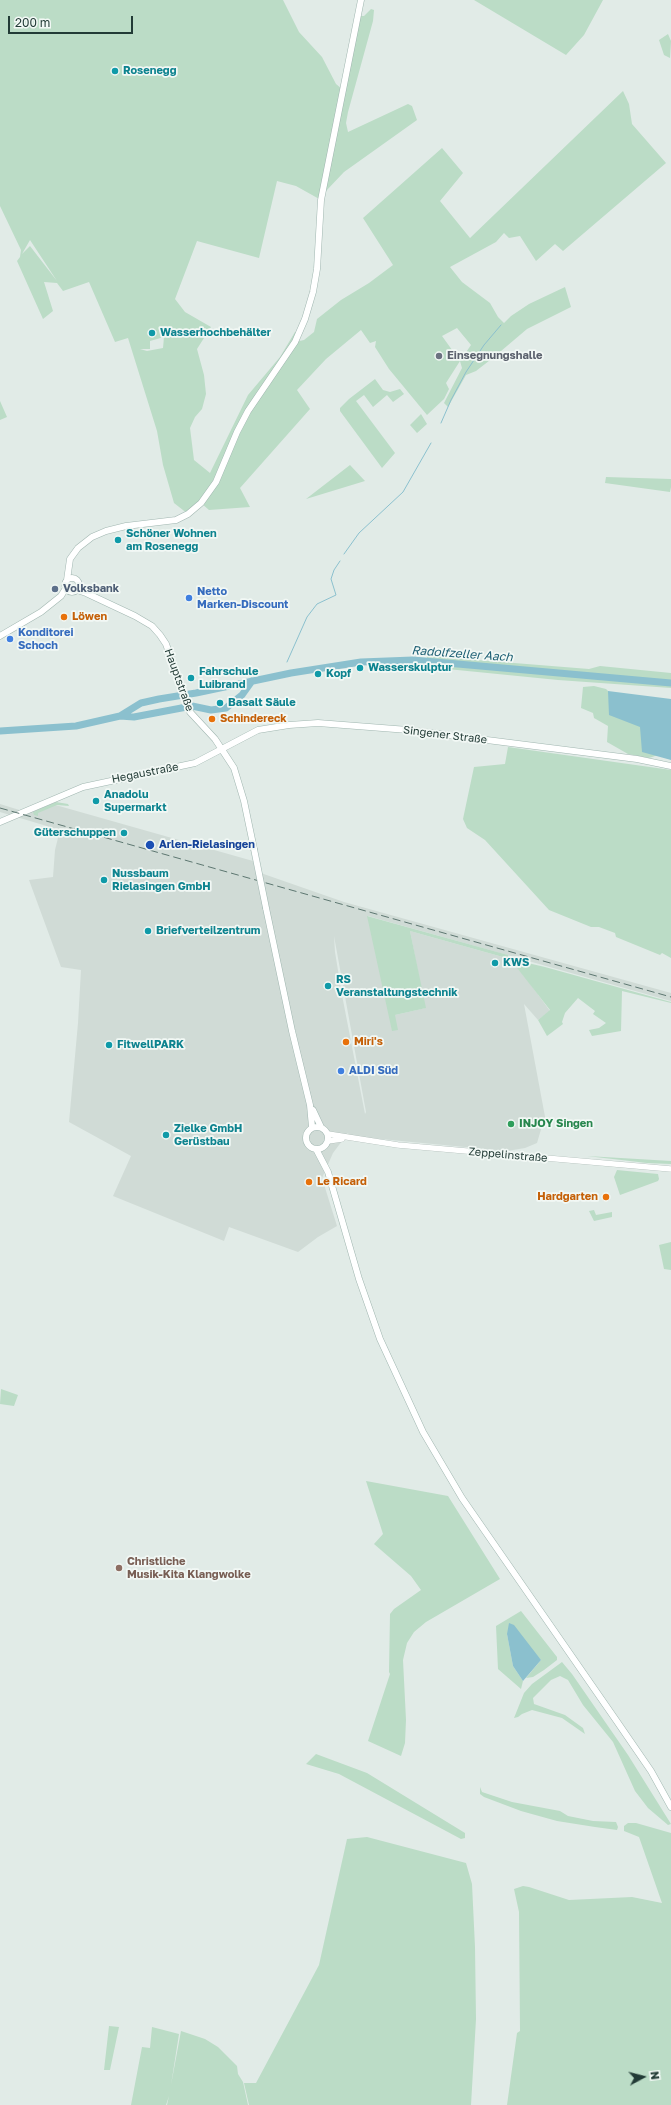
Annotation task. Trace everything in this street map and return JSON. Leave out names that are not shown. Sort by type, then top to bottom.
[{"type":"main road","points":[[0,636],[33,618],[61,596],[73,589],[67,580],[68,568],[70,559],[78,548],[100,533],[126,526],[167,522],[180,518],[196,508],[213,489],[242,422],[292,346],[307,312],[317,269],[321,200],[361,0]]},
{"type":"main road","name":"Hauptstraße","points":[[68,568],[73,577],[79,581],[73,589],[86,593],[136,616],[157,630],[166,644],[192,716],[222,750],[237,777],[248,819],[297,1055],[310,1105]]},
{"type":"main road","points":[[67,580],[73,577]]},
{"type":"main road","name":"Singener Straße","points":[[222,750],[258,730],[318,723],[408,730],[638,759],[671,766]]},
{"type":"main road","name":"Hegaustraße","points":[[0,822],[83,788],[195,763],[222,750]]},
{"type":"main road","points":[[310,1105],[328,1138],[324,1147],[328,1172],[354,1265],[373,1321],[390,1365],[423,1432],[462,1498],[626,1735],[671,1807]]},
{"type":"main road","points":[[310,1105],[312,1127]]},
{"type":"main road","points":[[321,1127],[312,1127],[307,1131],[306,1140],[308,1146],[316,1149],[324,1147]]},
{"type":"main road","points":[[316,1149],[328,1172]]},
{"type":"street","name":"Zeppelinstraße","points":[[328,1138],[346,1138],[398,1146],[671,1169]]},
{"type":"shaded area","points":[[0,804],[29,813],[52,804],[253,861],[255,871],[344,902],[671,993],[671,1001],[368,916],[395,1015],[425,1008],[410,931],[510,959],[526,978],[550,1011],[538,1020],[524,1004],[546,1122],[542,1126],[537,1143],[525,1148],[507,1151],[349,1136],[348,1133],[333,1153],[322,1178],[337,1226],[318,1237],[298,1252],[229,1227],[224,1241],[113,1196],[131,1156],[69,1122],[81,970],[61,967],[29,880],[53,877],[55,850],[60,830],[0,812]],"holes":[[[334,936],[366,1112],[365,1114],[342,995]]]},
{"type":"green space","points":[[0,0],[283,0],[299,32],[322,57],[336,84],[342,89],[358,16],[364,16],[371,9],[374,10],[373,21],[348,112],[346,123],[348,132],[408,104],[412,106],[417,120],[344,172],[326,191],[321,200],[296,186],[277,181],[259,258],[197,241],[175,299],[185,312],[211,327],[197,349],[204,375],[206,394],[202,409],[195,417],[190,428],[194,460],[210,473],[248,395],[280,357],[295,332],[300,332],[295,342],[304,340],[314,332],[317,319],[341,300],[369,283],[393,265],[363,218],[442,148],[463,173],[440,201],[470,238],[623,91],[629,104],[632,124],[666,163],[563,251],[555,244],[536,261],[520,236],[509,238],[504,233],[496,242],[450,267],[462,282],[490,303],[498,317],[504,323],[511,316],[529,304],[565,287],[571,307],[527,329],[476,371],[466,375],[448,407],[444,403],[462,368],[460,361],[446,383],[449,389],[444,399],[427,415],[389,369],[375,347],[376,341],[370,343],[361,330],[326,359],[297,390],[310,409],[240,488],[250,507],[209,510],[201,503],[188,514],[174,503],[163,465],[157,431],[128,338],[115,342],[89,282],[63,291],[57,283],[44,282],[53,311],[43,319],[17,261],[20,257],[21,250],[0,206]],"holes":[[[30,240],[57,281],[30,246],[22,254]],[[457,328],[471,345],[460,361],[442,336]],[[164,337],[163,348],[147,351],[140,349],[150,349],[150,341]]]},
{"type":"green space","points":[[474,0],[603,0],[584,35],[566,55]]},
{"type":"green space","points":[[668,34],[671,41],[670,58],[664,55],[659,40]]},
{"type":"green space","points":[[375,379],[383,390],[390,392],[400,389],[404,394],[393,402],[387,395],[373,407],[364,395],[356,401],[395,453],[382,468],[340,411],[340,408],[349,399]]},
{"type":"green space","points":[[0,401],[7,417],[0,420]]},
{"type":"green space","points":[[421,414],[427,424],[417,433],[410,425]]},
{"type":"green space","points":[[350,465],[365,481],[306,499]]},
{"type":"green space","points":[[606,477],[671,479],[671,487],[670,492],[605,483]]},
{"type":"green space","points":[[427,656],[589,669],[600,666],[671,673],[671,688],[558,680],[427,667]]},
{"type":"green space","points":[[594,686],[606,689],[643,726],[658,755],[649,758],[628,754],[607,742],[608,726],[594,718],[593,713],[581,708],[583,687]]},
{"type":"green space","points":[[508,747],[671,770],[671,958],[662,953],[660,955],[616,937],[615,933],[599,927],[591,927],[549,910],[485,840],[467,828],[463,819],[474,767],[505,764]]},
{"type":"green space","points":[[56,802],[68,804],[69,806],[57,805],[38,813],[38,816],[34,815],[33,812]]},
{"type":"green space","points":[[367,916],[508,955],[510,959],[410,931],[426,1008],[395,1015],[398,1030],[392,1031]]},
{"type":"green space","points":[[519,961],[671,1003],[622,991],[621,1031],[592,1036],[589,1030],[599,1028],[606,1023],[593,1014],[595,1011],[578,998],[565,1013],[562,1022],[563,1024],[547,1036],[538,1020],[550,1010],[514,964],[517,965],[517,962]]},
{"type":"green space","points":[[587,1156],[671,1161],[671,1164],[647,1163]]},
{"type":"green space","points":[[617,1170],[658,1174],[659,1179],[658,1181],[620,1195],[614,1177]]},
{"type":"green space","points":[[594,1210],[596,1215],[612,1212],[612,1217],[594,1221],[589,1211]]},
{"type":"green space","points":[[671,1242],[671,1270],[664,1269],[659,1245]]},
{"type":"green space","points":[[1,1389],[18,1395],[14,1406],[0,1404]]},
{"type":"green space","points":[[366,1481],[448,1496],[500,1579],[426,1622],[414,1632],[407,1643],[403,1660],[406,1720],[405,1743],[401,1756],[368,1741],[390,1674],[390,1614],[394,1609],[421,1590],[411,1576],[374,1544],[383,1534]]},
{"type":"green space","points":[[521,1611],[557,1657],[557,1660],[533,1677],[526,1678],[541,1660],[507,1634],[513,1666],[523,1681],[521,1689],[498,1669],[496,1626]]},
{"type":"green space","points":[[562,1662],[572,1674],[628,1755],[671,1824],[668,1825],[648,1808],[635,1791],[613,1742],[583,1705],[568,1680],[560,1676],[551,1680],[533,1698],[534,1704],[565,1715],[583,1728],[585,1734],[562,1718],[532,1710],[514,1718],[524,1693],[532,1684]]},
{"type":"green space","points":[[316,1754],[367,1773],[465,1833],[465,1838],[461,1839],[339,1774],[306,1764]]},
{"type":"green space","points":[[480,1787],[482,1792],[512,1802],[560,1811],[568,1816],[593,1821],[616,1822],[618,1827],[617,1830],[557,1821],[521,1811],[484,1797],[480,1794]]},
{"type":"green space","points":[[628,1823],[636,1823],[671,1833],[671,2105],[507,2105],[517,2033],[520,2031],[519,1912],[514,1889],[523,1886],[529,1887],[569,1900],[632,1897],[662,1903],[639,1837],[624,1831],[624,1826]]},
{"type":"green space","points":[[367,1837],[466,1863],[472,1884],[475,1947],[476,2019],[471,2105],[249,2105],[244,2083],[256,2083],[319,1965],[347,1839]]},
{"type":"green space","points":[[109,2026],[119,2027],[110,2070],[104,2070]]},
{"type":"green space","points":[[152,2027],[179,2034],[171,2085],[181,2031],[205,2039],[218,2047],[237,2066],[238,2074],[243,2082],[248,2105],[167,2105],[169,2096],[166,2105],[131,2105],[142,2047],[150,2048]]},
{"type":"water","points":[[608,691],[671,699],[671,760],[642,752],[640,727],[609,715]]},
{"type":"water","points":[[509,1623],[514,1625],[541,1660],[523,1681],[513,1666],[507,1634]]},
{"type":"waterway","points":[[441,423],[466,372],[484,345],[501,325]]},
{"type":"waterway","points":[[344,554],[359,533],[403,492],[431,443]]},
{"type":"waterway","points":[[287,662],[307,617],[317,604],[336,595],[331,579],[334,570],[340,561]]},
{"type":"waterway","name":"Radolfzeller Aach","points":[[0,731],[76,726],[120,716],[141,703],[291,673],[361,662],[413,660],[671,683]]},
{"type":"waterway","name":"Radolfzeller Aach","points":[[120,716],[134,717],[192,706],[211,710],[226,708],[242,695],[252,681]]},
{"type":"railway","points":[[0,808],[671,997]]},
{"type":"place","name":"Rosenegg","points":[[115,71]]},
{"type":"place","name":"Wasserhochbehälter","points":[[152,333]]},
{"type":"place","name":"Einsegnungshalle","points":[[439,356]]},
{"type":"place","name":"Schöner Wohnen am Rosenegg","points":[[118,540]]},
{"type":"place","name":"Volksbank","points":[[55,589]]},
{"type":"place","name":"Netto Marken-Discount","points":[[189,598]]},
{"type":"place","name":"Löwen","points":[[64,617]]},
{"type":"place","name":"Konditorei Schoch","points":[[10,639]]},
{"type":"place","name":"Wasserskulptur","points":[[360,668]]},
{"type":"place","name":"Kopf","points":[[318,674]]},
{"type":"place","name":"Fahrschule Luibrand","points":[[191,678]]},
{"type":"place","name":"Basalt Säule","points":[[220,703]]},
{"type":"place","name":"Schindereck","points":[[212,719]]},
{"type":"place","name":"Anadolu Supermarkt","points":[[96,801]]},
{"type":"place","name":"Güterschuppen","points":[[124,833]]},
{"type":"place","name":"Arlen-Rielasingen","points":[[150,845]]},
{"type":"place","name":"Nussbaum Rielasingen GmbH","points":[[104,880]]},
{"type":"place","name":"Briefverteilzentrum","points":[[148,931]]},
{"type":"place","name":"KWS","points":[[495,963]]},
{"type":"place","name":"RS Veranstaltungstechnik","points":[[328,986]]},
{"type":"place","name":"Miri's","points":[[346,1042]]},
{"type":"place","name":"FitwellPARK","points":[[109,1045]]},
{"type":"place","name":"ALDI Süd","points":[[341,1071]]},
{"type":"place","name":"INJOY Singen","points":[[511,1124]]},
{"type":"place","name":"Zielke GmbH Gerüstbau","points":[[166,1135]]},
{"type":"place","name":"Le Ricard","points":[[309,1182]]},
{"type":"place","name":"Hardgarten","points":[[606,1197]]},
{"type":"place","name":"Christliche Musik-Kita Klangwolke","points":[[119,1568]]}]
